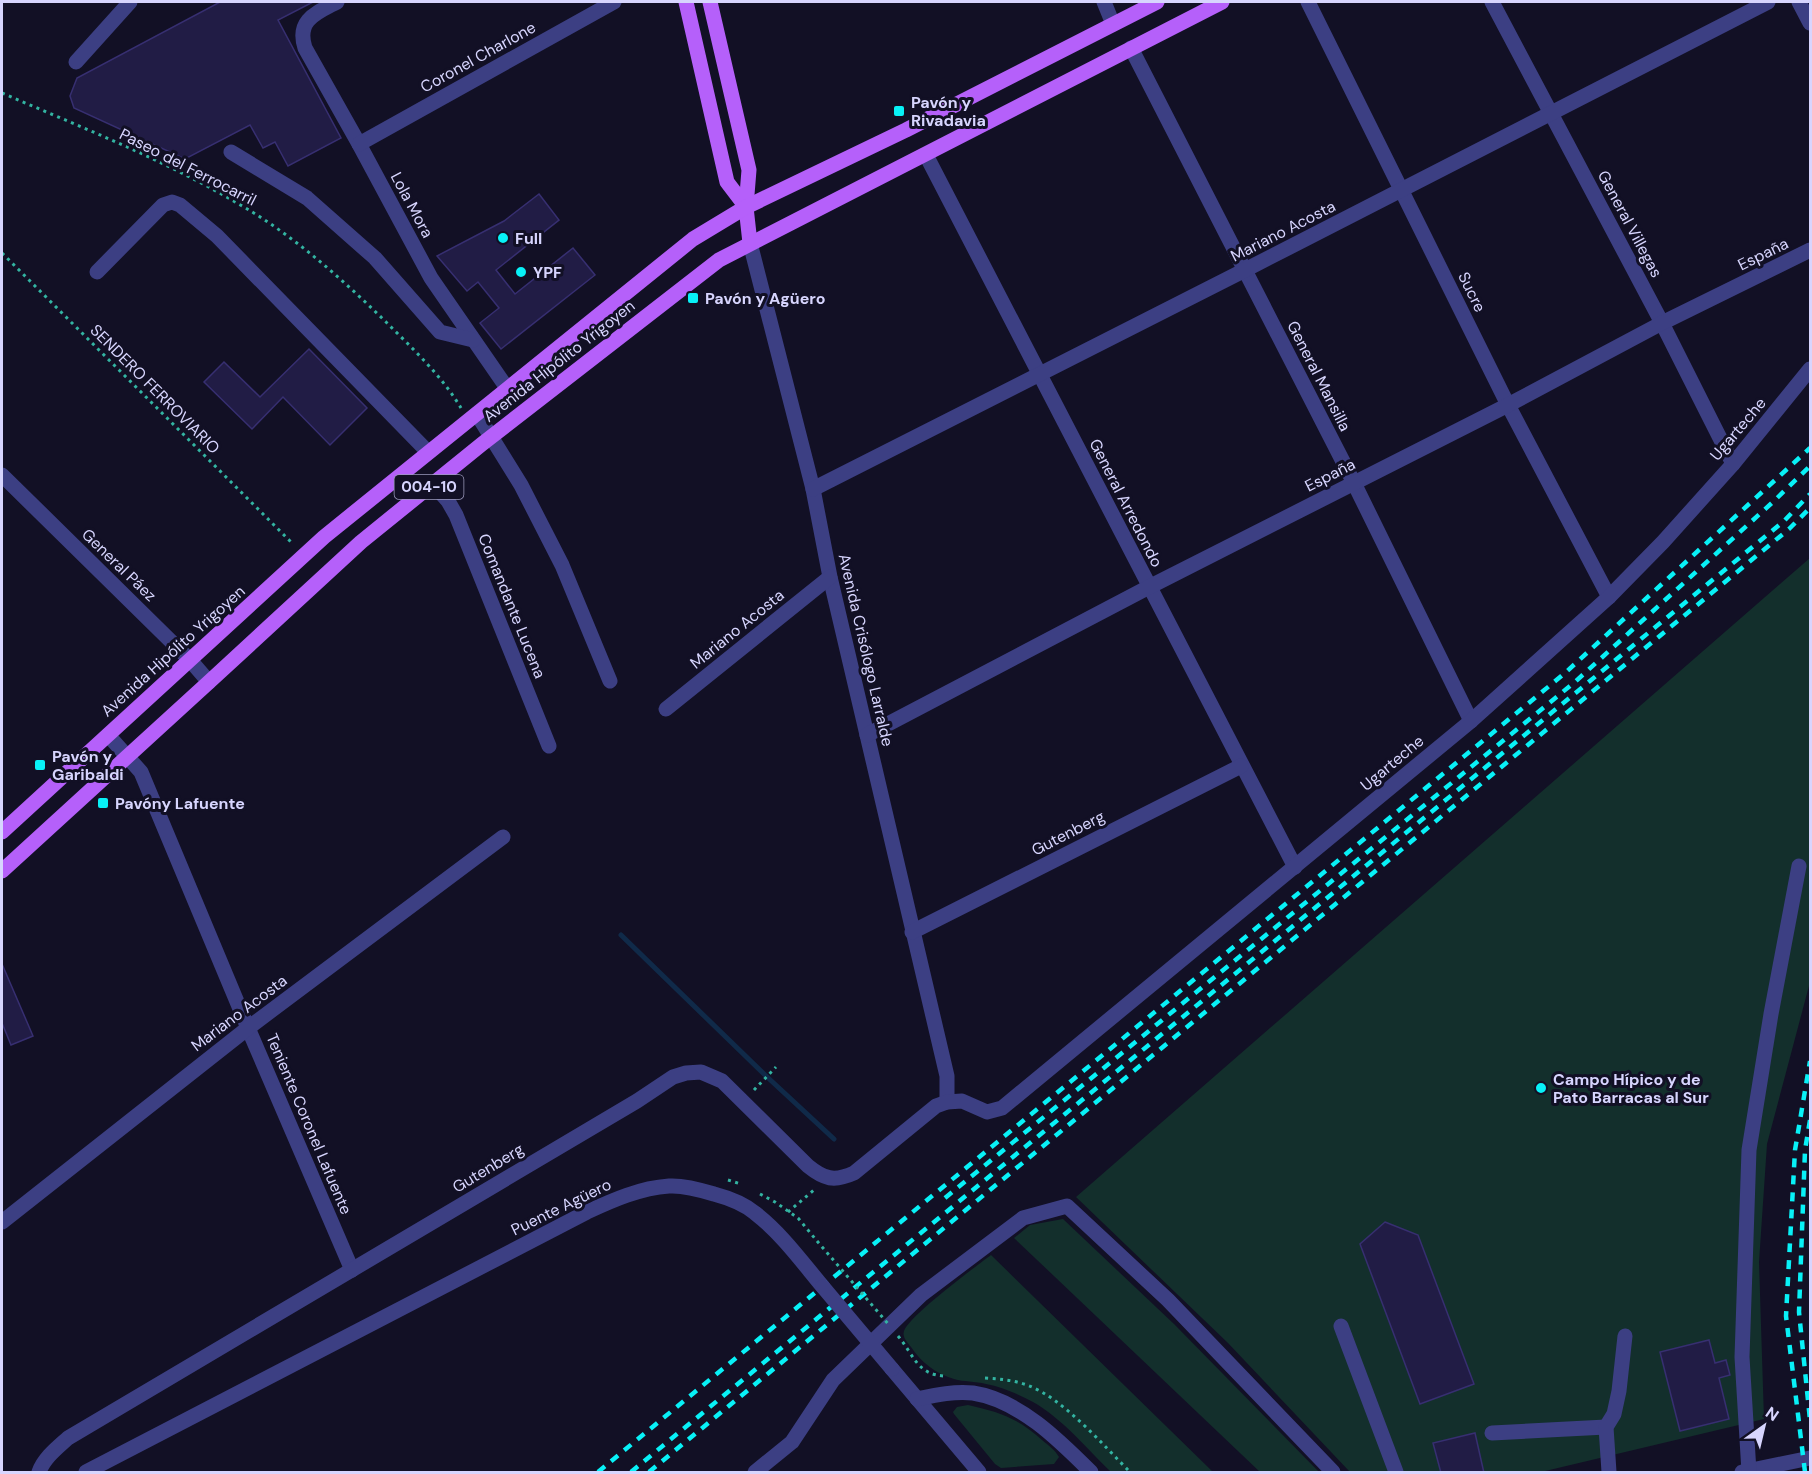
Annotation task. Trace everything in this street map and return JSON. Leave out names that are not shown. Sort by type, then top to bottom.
[{"type":"main road","points":[[686,2],[727,182],[746,207]]},
{"type":"main road","name":"Avenida Crisólogo Larralde","points":[[710,2],[749,170],[746,207],[750,243]]},
{"type":"main road","name":"Avenida Hipólito Yrigoyen","points":[[2,832],[324,537],[693,239],[746,207],[906,130],[1157,2]]},
{"type":"main road","name":"Avenida Hipólito Yrigoyen","points":[[2,871],[361,542],[491,437],[711,266],[750,243],[1222,2]]},
{"type":"street","points":[[76,62],[130,2]]},
{"type":"street","name":"Lola Mora","points":[[337,2],[314,14],[306,22],[302,40],[305,48],[431,278],[507,388]]},
{"type":"street","name":"Coronel Charlone","points":[[359,144],[614,2]]},
{"type":"street","points":[[1104,2],[1113,24]]},
{"type":"street","name":"Sucre","points":[[1308,2],[1508,405],[1609,597]]},
{"type":"street","name":"General Villegas","points":[[1492,2],[1662,323],[1733,464]]},
{"type":"street","name":"Mariano Acosta","points":[[813,489],[1768,2]]},
{"type":"street","points":[[1799,2],[1810,23]]},
{"type":"street","name":"General Mansilla","points":[[1131,48],[1353,483],[1471,721]]},
{"type":"street","points":[[231,152],[307,198],[375,258],[440,332],[474,339]]},
{"type":"street","name":"General Arredondo","points":[[926,155],[1295,867]]},
{"type":"street","points":[[97,272],[163,205],[171,202],[180,205],[217,236],[428,452]]},
{"type":"street","name":"Avenida Crisólogo Larralde","points":[[750,243],[813,489],[830,577],[946,1076],[947,1102]]},
{"type":"street","name":"España","points":[[867,735],[1149,587],[1508,405],[1662,323],[1810,250]]},
{"type":"street","name":"Ugarteche","points":[[947,1102],[962,1101],[987,1112],[1002,1108],[1471,721],[1609,597],[1663,542],[1733,464],[1810,369]]},
{"type":"street","points":[[472,417],[491,437],[521,485],[562,565],[610,681]]},
{"type":"street","name":"General Páez","points":[[2,475],[190,660],[209,682]]},
{"type":"street","name":"Comandante Lucena","points":[[433,483],[456,515],[549,746]]},
{"type":"street","name":"Mariano Acosta","points":[[666,709],[830,577]]},
{"type":"street","name":"Teniente Coronel Lafuente","points":[[108,735],[141,772],[352,1270]]},
{"type":"street","name":"Gutenberg","points":[[912,932],[1241,766]]},
{"type":"street","name":"Mariano Acosta","points":[[2,1222],[248,1028],[503,837]]},
{"type":"street","points":[[1799,866],[1771,1014],[1749,1150],[1742,1357],[1746,1472],[1810,1458]]},
{"type":"street","name":"Gutenberg","points":[[39,1473],[41,1466],[53,1450],[68,1438],[637,1101],[673,1077],[701,1072],[722,1082],[808,1166],[820,1176],[832,1178],[845,1177],[854,1173],[936,1107],[947,1102]]},
{"type":"street","name":"Puente Agüero","points":[[86,1473],[587,1212],[615,1199],[672,1186],[701,1190],[732,1199],[755,1213],[781,1237],[979,1473]]},
{"type":"street","points":[[755,1473],[792,1442],[833,1380],[921,1295],[1023,1218],[1067,1206],[1168,1300],[1333,1473]]},
{"type":"street","points":[[1341,1326],[1396,1473]]},
{"type":"street","points":[[1609,1473],[1606,1427],[1614,1413],[1619,1391],[1625,1336]]},
{"type":"street","points":[[917,1399],[952,1392],[973,1393],[993,1399],[1022,1413],[1051,1434],[1091,1473]]},
{"type":"street","points":[[1492,1433],[1606,1427]]},
{"type":"path","name":"Paseo del Ferrocarril","points":[[2,93],[172,169],[238,203],[289,238],[362,298],[411,347],[472,417]]},
{"type":"path","points":[[2,253],[122,374]]},
{"type":"path","name":"SENDERO FERROVIARIO","points":[[2,253],[291,542]]},
{"type":"path","points":[[762,1082],[774,1069]]},
{"type":"path","points":[[788,1212],[816,1189]]},
{"type":"path","points":[[817,1241],[890,1326]]},
{"type":"green space","name":"Campo Hípico y de Pato Barracas al Sur","points":[[1810,558],[1810,982],[1767,1144],[1759,1262],[1764,1419],[1541,1472],[1350,1472],[1228,1343],[1076,1197]]},
{"type":"green space","points":[[1063,1219],[1174,1324],[1319,1472],[1260,1472],[1014,1238],[1030,1225]]},
{"type":"green space","points":[[991,1255],[1213,1472],[1111,1472],[1065,1426],[1033,1402],[998,1387],[947,1377],[924,1362],[906,1341],[904,1331],[917,1314]]},
{"type":"green space","points":[[968,1405],[999,1413],[1016,1421],[1033,1432],[1059,1457],[1054,1464],[1001,1468],[995,1464],[954,1414],[957,1407]]},
{"type":"building","points":[[220,2],[313,2],[278,20],[341,138],[288,166],[275,142],[263,148],[250,125],[185,159],[74,108],[70,96],[77,78]]},
{"type":"building","points":[[539,194],[559,220],[496,270],[515,294],[573,248],[595,275],[501,349],[480,323],[499,308],[478,282],[467,291],[437,256],[504,221]]},
{"type":"building","points":[[309,349],[367,408],[330,445],[283,397],[252,429],[204,382],[224,362],[260,397]]},
{"type":"building","points":[[2,964],[33,1036],[11,1045],[2,1023]]},
{"type":"building","points":[[1385,1222],[1418,1235],[1474,1384],[1420,1404],[1360,1244]]},
{"type":"building","points":[[1709,1340],[1715,1363],[1726,1360],[1730,1375],[1719,1378],[1729,1419],[1680,1431],[1660,1352]]},
{"type":"building","points":[[1475,1433],[1484,1473],[1441,1473],[1433,1443]]},
{"type":"waterway","points":[[621,935],[834,1139]]},
{"type":"railway","points":[[598,1472],[1565,673],[1810,448]]},
{"type":"railway","points":[[945,1198],[1576,681],[1810,466]]},
{"type":"railway","points":[[631,1472],[1784,521],[1810,494]]},
{"type":"railway","points":[[649,1472],[1789,529],[1810,508]]},
{"type":"railway","points":[[1805,1472],[1786,1316],[1795,1150],[1810,1061]]},
{"type":"railway","points":[[1810,1120],[1805,1150],[1799,1312],[1810,1420]]},
{"type":"place","name":"Pavón y Rivadavia","points":[[899,111]]},
{"type":"place","name":"Full","points":[[503,238]]},
{"type":"place","name":"YPF","points":[[521,272]]},
{"type":"place","name":"Pavón y Agüero","points":[[693,298]]},
{"type":"place","name":"Pavón y Garibaldi","points":[[40,765]]},
{"type":"place","name":"Pavóny Lafuente","points":[[103,803]]},
{"type":"place","name":"Campo Hípico y de Pato Barracas al Sur","points":[[1541,1088]]}]
